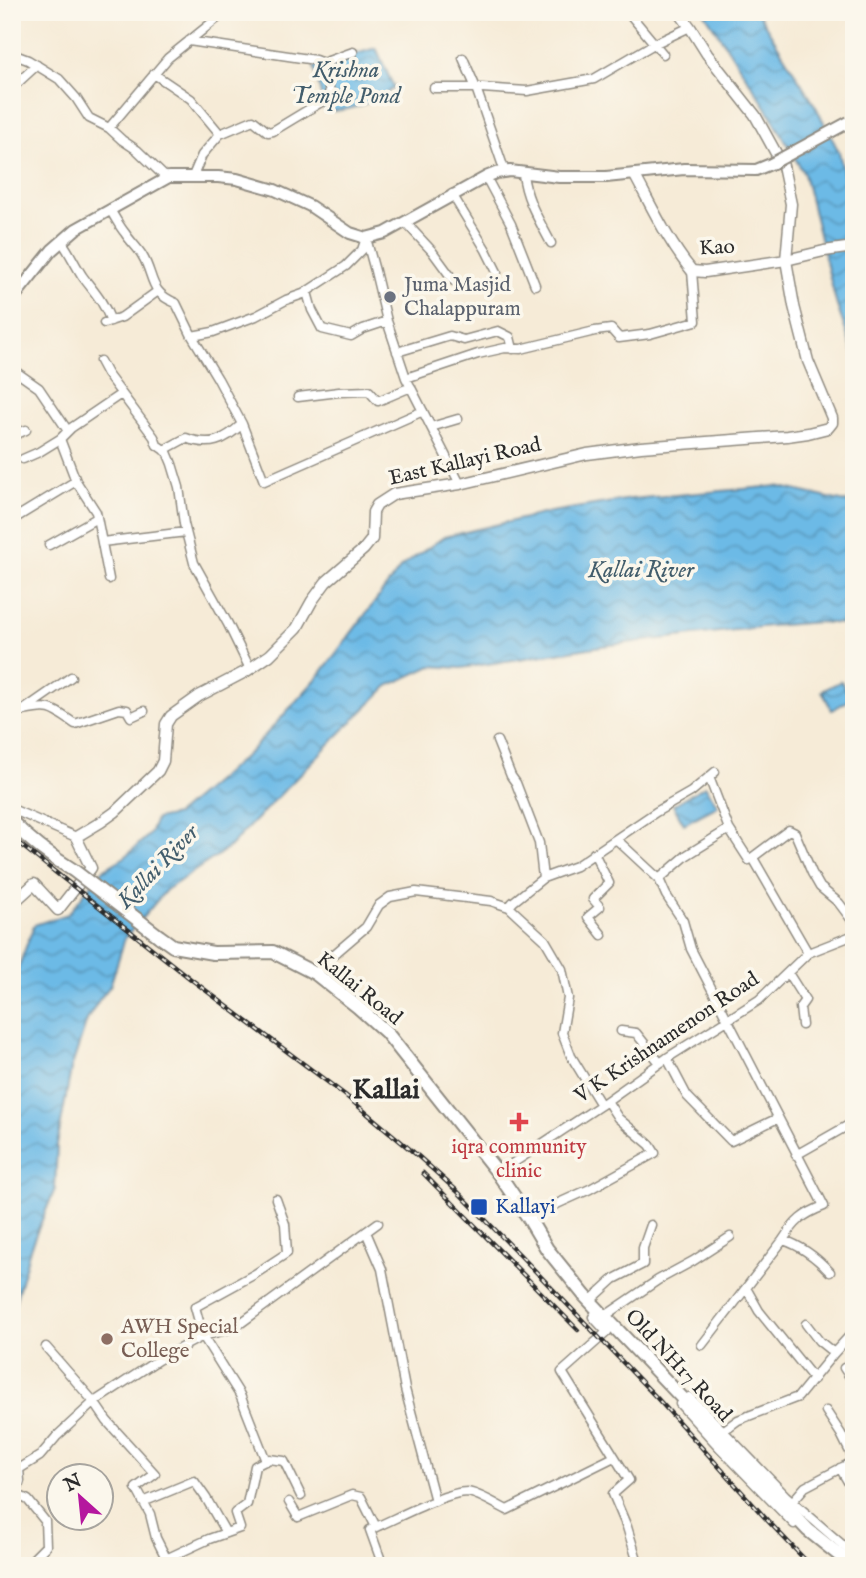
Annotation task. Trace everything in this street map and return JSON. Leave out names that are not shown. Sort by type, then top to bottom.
[{"type":"main road","points":[[16,295],[52,250],[76,229],[169,177],[237,179],[275,190],[310,206],[350,233],[366,238],[385,233],[452,194],[496,173],[517,172],[580,178],[684,169],[755,170],[778,165],[851,121]]},
{"type":"main road","name":"Kallai Road","points":[[12,822],[47,854],[73,870],[173,946],[213,953],[273,952],[316,974],[386,1031],[498,1173]]},
{"type":"main road","name":"Old NH17 Road","points":[[498,1173],[547,1249],[597,1309],[808,1530],[853,1566]]},
{"type":"street","points":[[109,128],[168,58],[225,12]]},
{"type":"street","points":[[628,12],[663,54]]},
{"type":"street","name":"East Kallayi Road","points":[[76,837],[115,812],[158,771],[163,761],[166,724],[171,716],[199,696],[250,669],[270,655],[297,628],[326,582],[372,539],[373,512],[377,505],[394,494],[460,484],[587,454],[641,447],[787,436],[828,428],[832,423],[808,361],[794,306],[786,260],[791,204],[778,165],[755,115],[707,54],[679,12]]},
{"type":"street","points":[[434,88],[527,92],[594,79],[654,44],[690,27]]},
{"type":"street","points":[[189,41],[323,63],[353,52]]},
{"type":"street","points":[[12,54],[59,79],[89,118],[109,128],[137,149],[163,175],[169,177]]},
{"type":"street","points":[[463,58],[505,172]]},
{"type":"street","points":[[193,176],[202,155],[220,134],[253,120],[268,132],[273,131],[331,96],[323,63]]},
{"type":"street","points":[[12,88],[37,65]]},
{"type":"street","points":[[154,74],[191,99],[220,134]]},
{"type":"street","points":[[523,174],[531,206],[551,243]]},
{"type":"street","name":"Kao","points":[[634,174],[676,250],[692,271],[705,272],[854,247]]},
{"type":"street","points":[[486,177],[511,224],[535,285]]},
{"type":"street","points":[[452,194],[497,272]]},
{"type":"street","points":[[110,209],[146,262],[158,291],[164,298],[176,303],[192,337],[242,424],[264,481],[423,411]]},
{"type":"street","points":[[405,222],[432,251],[454,281]]},
{"type":"street","points":[[192,337],[236,324],[307,292],[346,266],[362,250],[366,238]]},
{"type":"street","points":[[366,238],[387,321],[406,378],[460,484]]},
{"type":"street","points":[[62,242],[104,303],[107,322],[134,310],[158,291]]},
{"type":"street","points":[[406,378],[505,348],[521,349],[611,329],[619,338],[650,334],[696,321],[692,271]]},
{"type":"street","points":[[12,278],[16,295]]},
{"type":"street","points":[[307,292],[312,310],[322,329],[351,336],[387,321]]},
{"type":"street","points":[[397,352],[450,336],[464,340],[498,331],[510,337],[513,349]]},
{"type":"street","points":[[100,361],[172,464],[194,562],[250,669]]},
{"type":"street","points":[[12,369],[39,388],[68,431]]},
{"type":"street","points":[[298,397],[369,391],[378,401],[411,387]]},
{"type":"street","points":[[23,459],[60,439],[121,394]]},
{"type":"street","points":[[431,427],[457,419]]},
{"type":"street","points":[[164,450],[186,438],[198,443],[216,442],[231,435],[242,424]]},
{"type":"street","points":[[12,436],[26,430]]},
{"type":"street","points":[[60,439],[76,481],[96,512],[110,579]]},
{"type":"street","points":[[12,520],[76,481]]},
{"type":"street","points":[[49,545],[97,518]]},
{"type":"street","points":[[102,542],[186,532]]},
{"type":"street","points":[[12,718],[71,677]]},
{"type":"street","points":[[24,710],[45,706],[75,724],[120,709],[127,710],[131,717],[144,711]]},
{"type":"street","points":[[497,741],[539,843],[543,878]]},
{"type":"street","points":[[509,906],[543,878],[576,866],[656,812],[691,793],[712,774],[730,829],[749,860],[789,830],[795,833],[820,887],[839,903],[854,923]]},
{"type":"street","points":[[12,808],[76,837],[91,868],[58,910],[34,884],[12,904]]},
{"type":"street","points":[[659,879],[687,855],[730,829]]},
{"type":"street","points":[[616,839],[659,879],[683,921],[691,949],[824,1206],[794,1223],[702,1345]]},
{"type":"street","points":[[594,853],[609,883],[593,899],[600,907],[588,918],[603,935]]},
{"type":"street","points":[[753,858],[808,953]]},
{"type":"street","points":[[316,974],[332,956],[366,927],[379,905],[390,897],[416,892],[491,901],[509,906],[544,940],[562,969],[568,998],[562,1033],[571,1056],[604,1103],[650,1145],[654,1153],[590,1189],[528,1217]]},
{"type":"street","name":"V K Krishnamenon Road","points":[[498,1173],[604,1103],[663,1060],[759,1000],[808,953],[854,935]]},
{"type":"street","points":[[788,973],[805,1000],[800,1007],[802,1025]]},
{"type":"street","points":[[621,1031],[636,1033],[663,1060],[687,1096],[731,1141],[778,1118]]},
{"type":"street","points":[[796,1155],[854,1122]]},
{"type":"street","points":[[266,1461],[240,1395],[203,1336],[195,1307],[287,1253],[285,1224],[276,1199]]},
{"type":"street","points":[[33,1566],[34,1558],[46,1546],[45,1521],[29,1500],[14,1493],[20,1481],[19,1469],[40,1456],[57,1436],[94,1402],[158,1360],[203,1336],[234,1328],[378,1223]]},
{"type":"street","points":[[639,1566],[627,1527],[612,1494],[629,1480],[562,1372],[607,1332],[593,1317],[614,1279],[642,1264],[643,1248],[651,1225]]},
{"type":"street","points":[[366,1232],[382,1269],[405,1389],[435,1501]]},
{"type":"street","points":[[597,1309],[657,1280],[730,1237]]},
{"type":"street","points":[[783,1240],[796,1244],[818,1259],[830,1272]]},
{"type":"street","points":[[746,1288],[759,1311],[814,1379]]},
{"type":"street","points":[[806,1324],[819,1341],[834,1353]]},
{"type":"street","points":[[723,1431],[737,1420],[798,1397],[854,1331]]},
{"type":"street","points":[[46,1347],[155,1474],[136,1488],[150,1514],[156,1538],[168,1562]]},
{"type":"street","points":[[655,1367],[702,1409],[792,1502],[854,1555]]},
{"type":"street","points":[[655,1367],[657,1376],[720,1449],[804,1534],[844,1566]]},
{"type":"street","points":[[844,1368],[854,1383]]},
{"type":"street","points":[[792,1502],[805,1487],[854,1461],[826,1410]]},
{"type":"street","points":[[383,1566],[370,1530],[376,1527],[460,1493],[470,1492],[507,1510],[614,1457]]},
{"type":"street","points":[[151,1566],[168,1562],[240,1528],[235,1513],[247,1504],[255,1466],[269,1459],[284,1461],[301,1496]]},
{"type":"street","points":[[840,1468],[854,1492]]},
{"type":"street","points":[[143,1502],[194,1481],[226,1533]]},
{"type":"street","points":[[289,1502],[298,1517],[352,1494],[361,1497],[376,1527]]},
{"type":"street","points":[[651,1566],[664,1566]]},
{"type":"water","points":[[704,12],[757,12],[816,107],[839,152],[854,218],[854,354],[837,306],[804,174],[766,107]]},
{"type":"water","name":"Krishna Temple Pond","points":[[376,48],[394,88],[361,105],[325,111],[314,67]]},
{"type":"water","name":"Kallai River","points":[[777,486],[854,504],[854,625],[819,622],[769,626],[602,646],[461,668],[431,666],[388,686],[227,849],[166,890],[125,938],[110,986],[87,1020],[71,1069],[57,1145],[55,1189],[31,1246],[12,1313],[12,985],[34,925],[68,914],[103,870],[125,857],[150,834],[156,819],[176,815],[250,752],[318,677],[402,566],[444,537],[551,512],[631,499]]},
{"type":"water","points":[[841,681],[851,699],[832,710],[822,691]]},
{"type":"water","points":[[705,786],[718,806],[684,824],[673,805]]},
{"type":"railway","points":[[12,838],[192,980],[345,1095],[457,1191],[657,1398],[811,1566]]},
{"type":"railway","points":[[423,1173],[578,1330]]},
{"type":"place","name":"Juma Masjid Chalappuram","points":[[390,297]]},
{"type":"place","name":"iqra community clinic","points":[[519,1122]]},
{"type":"place","name":"Kallayi","points":[[479,1207]]},
{"type":"place","name":"AWH Special College","points":[[107,1339]]},
{"type":"district","name":"Kallai","points":[[386,1090]]}]
